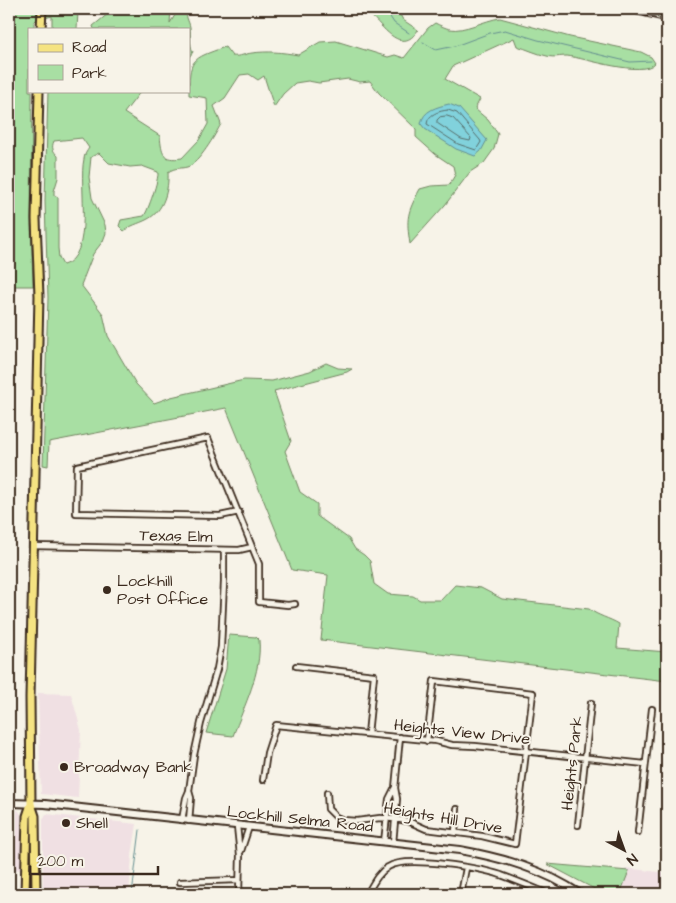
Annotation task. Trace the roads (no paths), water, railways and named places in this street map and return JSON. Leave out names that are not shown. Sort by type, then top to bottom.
[{"type":"main road","points":[[41,28],[42,12]]},
{"type":"main road","points":[[36,894],[35,816],[31,804],[30,697],[39,296],[36,219],[39,92]]},
{"type":"main road","name":"Lockhill Selma Road","points":[[9,803],[63,806],[460,850],[490,855],[520,864],[548,875],[580,894]]},
{"type":"main road","points":[[25,894],[27,816],[31,804]]},
{"type":"street","points":[[239,512],[220,516],[76,513],[77,466],[208,438],[239,512],[259,564],[259,602],[295,604]]},
{"type":"street","name":"Texas Elm","points":[[33,546],[224,550],[221,648],[194,755],[189,791],[186,798],[186,820]]},
{"type":"street","points":[[224,550],[244,550],[252,547]]},
{"type":"street","points":[[296,666],[374,674],[368,734]]},
{"type":"street","points":[[427,741],[434,681],[533,693],[526,752]]},
{"type":"street","name":"Heights Park","points":[[578,826],[591,703]]},
{"type":"street","points":[[638,832],[652,709]]},
{"type":"street","name":"Heights View Drive","points":[[263,780],[266,753],[276,725],[645,764]]},
{"type":"street","points":[[393,843],[397,799],[395,788],[400,737]]},
{"type":"street","name":"Heights Hill Drive","points":[[326,793],[328,808],[336,818],[350,821],[371,818],[395,819],[408,821],[426,829],[455,832],[515,844],[526,752]]},
{"type":"street","points":[[384,842],[390,799],[395,788]]},
{"type":"street","points":[[455,832],[457,809]]},
{"type":"street","points":[[237,826],[240,855],[239,894]]},
{"type":"street","points":[[240,855],[249,827]]},
{"type":"street","points":[[367,894],[382,872],[395,864],[418,862],[466,868],[500,875],[548,894]]},
{"type":"street","points":[[461,894],[466,868]]},
{"type":"street","points":[[180,882],[238,880]]},
{"type":"water","points":[[449,104],[459,108],[487,140],[481,151],[475,156],[456,149],[425,129],[421,124],[422,119],[428,112]]},
{"type":"waterway","points":[[385,9],[394,23],[409,33]]},
{"type":"waterway","points":[[423,42],[436,50],[505,30],[538,40],[630,62],[651,61]]},
{"type":"waterway","points":[[132,894],[140,830]]},
{"type":"waterway","points":[[522,894],[525,889]]},
{"type":"railway","points":[[617,9],[667,21]]},
{"type":"place","name":"Lockhill Post Office","points":[[107,590]]},
{"type":"place","name":"Broadway Bank","points":[[64,767]]},
{"type":"place","name":"Shell","points":[[66,823]]}]
